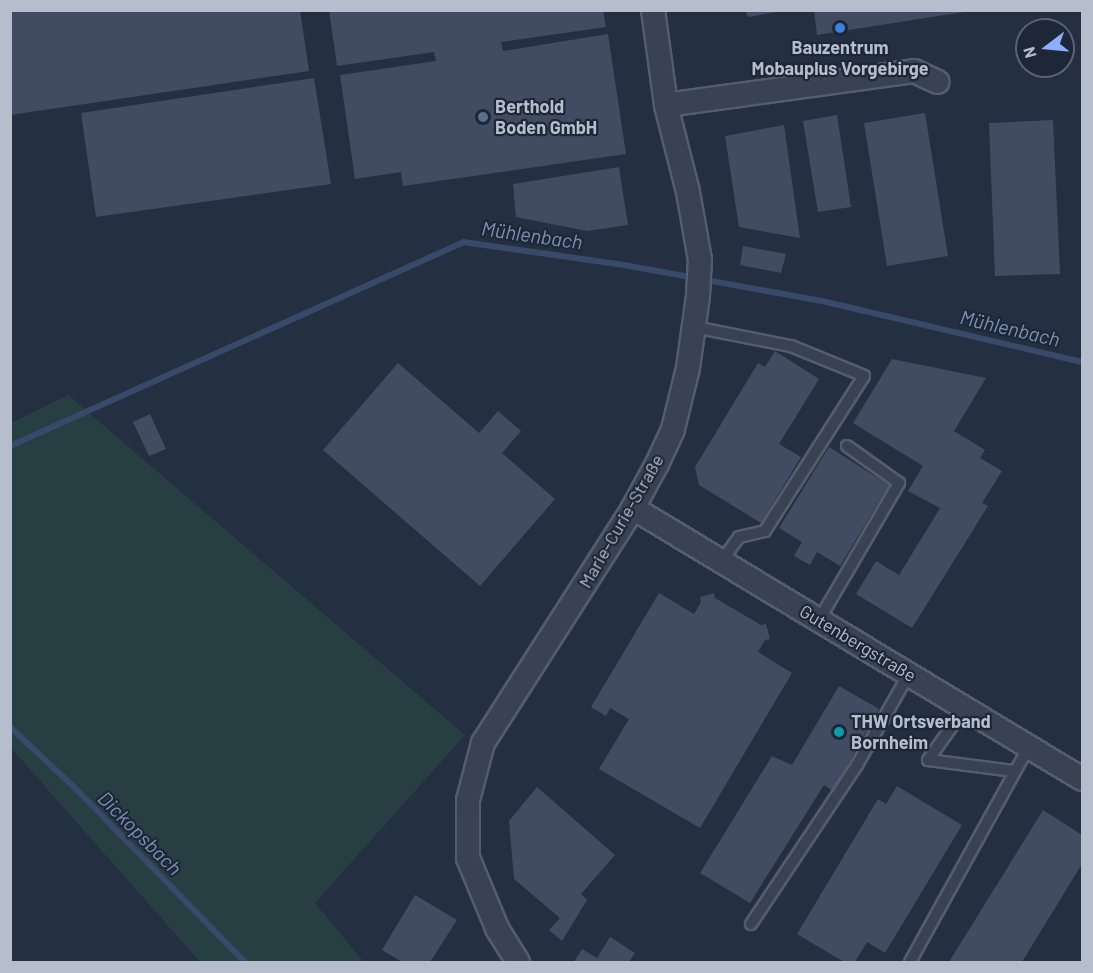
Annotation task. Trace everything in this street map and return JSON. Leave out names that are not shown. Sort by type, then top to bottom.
[{"type":"street","name":"Marie-Curie-Straße","points":[[518,963],[497,928],[468,858],[468,800],[483,744],[633,508],[673,429],[688,368],[698,296],[700,260],[688,192],[666,105],[653,10]]},
{"type":"street","points":[[666,105],[914,71],[938,82]]},
{"type":"street","name":"Gutenbergstraße","points":[[633,508],[1083,779]]},
{"type":"lane","points":[[693,327],[791,346],[864,376],[765,531],[739,537],[721,562]]},
{"type":"lane","points":[[819,620],[899,483],[848,446]]},
{"type":"lane","points":[[751,924],[857,765],[909,674]]},
{"type":"lane","points":[[965,708],[928,760],[1013,771]]},
{"type":"lane","points":[[910,963],[1013,771],[1029,746]]},
{"type":"green space","points":[[68,395],[465,735],[315,903],[364,962],[200,962],[11,748],[11,423]]},
{"type":"building","points":[[10,10],[300,10],[309,71],[10,115]]},
{"type":"building","name":"Berthold Boden GmbH","points":[[329,10],[603,10],[606,27],[501,42],[503,51],[608,34],[626,154],[403,186],[401,172],[355,179],[340,75],[436,61],[434,52],[337,66]]},
{"type":"building","name":"Bauzentrum Mobauplus Vorgebirge","points":[[745,10],[776,10],[776,12],[748,17]]},
{"type":"building","name":"Bauzentrum Mobauplus Vorgebirge","points":[[814,10],[964,10],[964,12],[817,35]]},
{"type":"building","points":[[314,78],[331,184],[96,217],[81,113]]},
{"type":"building","points":[[925,113],[948,256],[887,266],[864,123]]},
{"type":"building","points":[[837,115],[851,207],[818,212],[803,121]]},
{"type":"building","points":[[1053,120],[1060,274],[995,276],[989,123]]},
{"type":"building","points":[[784,125],[800,238],[739,227],[725,136]]},
{"type":"building","points":[[619,167],[628,225],[587,231],[516,217],[513,184]]},
{"type":"building","points":[[743,246],[786,254],[781,273],[740,265]]},
{"type":"building","points":[[775,351],[819,379],[779,444],[801,457],[761,523],[699,485],[695,467],[758,363],[765,367]]},
{"type":"building","points":[[892,359],[986,378],[954,431],[985,450],[980,458],[1002,471],[982,503],[988,506],[912,628],[856,594],[876,561],[899,575],[940,508],[908,491],[923,466],[853,423]]},
{"type":"building","points":[[398,363],[479,433],[498,411],[521,431],[502,453],[555,499],[480,586],[323,450]]},
{"type":"building","points":[[150,414],[166,449],[149,456],[133,422]]},
{"type":"building","points":[[829,447],[889,485],[840,566],[817,552],[810,565],[794,556],[802,542],[779,528]]},
{"type":"building","points":[[659,593],[694,614],[701,602],[700,597],[714,593],[715,598],[761,625],[766,624],[770,639],[765,640],[758,652],[792,673],[700,828],[599,769],[629,719],[610,708],[606,716],[591,707]]},
{"type":"building","points":[[839,686],[879,709],[833,791],[824,785],[750,903],[700,873],[772,756],[792,765]]},
{"type":"building","points":[[897,786],[962,825],[885,953],[867,942],[855,962],[844,962],[797,934],[878,799],[886,804]]},
{"type":"building","points":[[537,787],[615,855],[581,894],[587,900],[562,941],[549,930],[560,918],[514,879],[509,821]]},
{"type":"building","points":[[1043,810],[1082,835],[1082,864],[1022,962],[949,962]]},
{"type":"building","points":[[415,895],[457,920],[430,962],[402,962],[382,950]]},
{"type":"building","points":[[610,937],[635,953],[629,962],[574,962],[582,949],[597,958]]},
{"type":"waterway","name":"Mühlenbach","points":[[10,446],[463,242],[624,265],[822,301],[1082,362]]},
{"type":"waterway","name":"Dickopsbach","points":[[10,727],[74,787],[245,962]]},
{"type":"place","name":"Bauzentrum Mobauplus Vorgebirge","points":[[840,28]]},
{"type":"place","name":"Berthold Boden GmbH","points":[[483,117]]},
{"type":"place","name":"THW Ortsverband Bornheim","points":[[839,732]]}]
